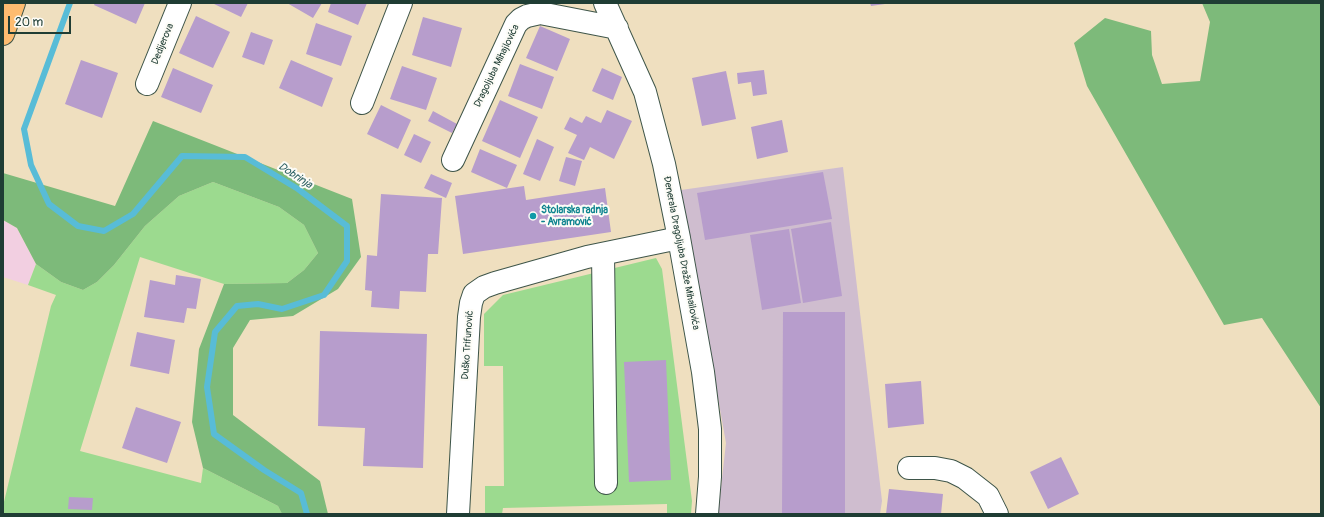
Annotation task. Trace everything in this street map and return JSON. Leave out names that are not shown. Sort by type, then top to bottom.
[{"type":"main road","points":[[3,34],[14,3]]},
{"type":"street","name":"Dedijerova","points":[[147,84],[180,3]]},
{"type":"street","points":[[362,102],[401,3]]},
{"type":"street","name":"Đenerala Dragoljuba Draže Mihailovića","points":[[606,3],[645,92],[664,164],[679,238],[703,372],[710,429],[710,477],[707,514]]},
{"type":"street","name":"Dragoljuba Mihajlovića","points":[[453,160],[516,24],[521,19],[540,13],[617,28]]},
{"type":"street","name":"Duško Trifunović","points":[[458,514],[469,317],[474,294],[484,287],[495,283],[603,254],[679,238]]},
{"type":"street","points":[[603,254],[606,483]]},
{"type":"street","points":[[909,468],[935,468],[951,471],[965,478],[988,496],[997,514]]},
{"type":"shaded area","points":[[843,167],[882,501],[880,514],[718,514],[726,443],[681,190]]},
{"type":"shaded area","points":[[3,220],[17,228],[36,264],[28,285],[3,277]]},
{"type":"green space","points":[[1202,3],[1321,3],[1321,408],[1262,318],[1224,325],[1087,86],[1074,43],[1105,18],[1151,31],[1152,55],[1162,84],[1200,81],[1210,22]]},
{"type":"green space","points":[[153,121],[352,199],[361,257],[338,289],[293,316],[250,320],[233,348],[233,415],[320,481],[328,514],[282,514],[278,506],[203,468],[192,422],[199,349],[224,284],[287,283],[304,270],[318,253],[304,225],[279,207],[213,182],[179,196],[145,226],[114,265],[97,282],[83,290],[61,282],[36,264],[17,228],[3,220],[3,173],[115,206]]},
{"type":"green space","points":[[213,182],[279,207],[304,225],[318,253],[304,270],[287,283],[224,284],[140,257],[80,451],[201,483],[203,468],[278,506],[282,514],[3,514],[3,506],[51,306],[56,295],[28,285],[36,264],[61,282],[83,290],[97,282],[114,265],[145,226],[179,196]]},
{"type":"green space","points":[[656,258],[662,269],[692,501],[691,514],[667,514],[667,504],[503,508],[502,514],[485,514],[485,486],[504,486],[503,366],[484,366],[484,314],[503,295]]},
{"type":"building","points":[[95,3],[145,3],[136,24],[94,5]]},
{"type":"building","points":[[212,3],[248,3],[241,17]]},
{"type":"building","points":[[287,3],[322,3],[313,18]]},
{"type":"building","points":[[331,3],[367,3],[358,25],[328,12]]},
{"type":"building","points":[[870,3],[885,3],[885,4],[871,6]]},
{"type":"building","points":[[196,16],[230,32],[213,68],[179,53]]},
{"type":"building","points":[[423,17],[462,28],[451,67],[412,55]]},
{"type":"building","points":[[316,23],[352,36],[341,66],[306,54]]},
{"type":"building","points":[[540,26],[570,39],[557,71],[526,58]]},
{"type":"building","points":[[251,32],[273,40],[264,65],[242,57]]},
{"type":"building","points":[[81,60],[118,73],[102,118],[65,104]]},
{"type":"building","points":[[291,60],[333,78],[322,107],[279,88]]},
{"type":"building","points":[[520,64],[554,77],[542,109],[508,96]]},
{"type":"building","points":[[402,66],[437,78],[426,110],[390,99]]},
{"type":"building","points":[[173,68],[213,85],[201,113],[161,97]]},
{"type":"building","points":[[602,68],[622,77],[613,100],[592,91]]},
{"type":"building","points":[[764,70],[767,94],[753,96],[751,82],[738,84],[737,73]]},
{"type":"building","points":[[726,71],[736,119],[702,126],[692,78]]},
{"type":"building","points":[[500,100],[538,117],[520,158],[482,141]]},
{"type":"building","points":[[381,105],[411,120],[398,149],[367,134]]},
{"type":"building","points":[[607,110],[632,121],[614,159],[590,147],[584,160],[568,153],[577,135],[564,129],[570,117],[582,123],[586,116],[601,123]]},
{"type":"building","points":[[433,111],[457,124],[452,133],[428,121]]},
{"type":"building","points":[[782,120],[788,152],[757,159],[751,127]]},
{"type":"building","points":[[414,134],[431,142],[421,163],[404,155]]},
{"type":"building","points":[[537,139],[554,147],[540,181],[523,174]]},
{"type":"building","points":[[480,149],[517,165],[507,188],[471,172]]},
{"type":"building","points":[[566,157],[582,161],[575,186],[559,181]]},
{"type":"building","points":[[823,172],[832,219],[705,240],[697,193]]},
{"type":"building","points":[[431,174],[452,183],[446,198],[424,188]]},
{"type":"building","name":"Stolarska radnja - Avramović","points":[[524,186],[526,200],[605,188],[611,232],[463,254],[455,196]]},
{"type":"building","points":[[381,194],[442,198],[438,254],[428,254],[426,292],[400,291],[399,309],[371,307],[372,291],[365,290],[367,255],[377,256]]},
{"type":"building","points":[[831,222],[842,296],[803,303],[791,229]]},
{"type":"building","points":[[789,229],[801,303],[762,310],[750,235]]},
{"type":"building","points":[[176,275],[201,279],[196,309],[187,308],[184,323],[144,317],[150,280],[175,285]]},
{"type":"building","points":[[783,312],[845,312],[845,514],[782,514]]},
{"type":"building","points":[[320,331],[427,334],[423,468],[363,466],[365,428],[318,426]]},
{"type":"building","points":[[137,332],[175,340],[169,374],[130,366]]},
{"type":"building","points":[[666,360],[671,480],[629,482],[624,362]]},
{"type":"building","points":[[921,381],[924,424],[888,428],[885,384]]},
{"type":"building","points":[[136,407],[181,422],[167,463],[122,448]]},
{"type":"building","points":[[1061,457],[1079,494],[1048,509],[1030,472]]},
{"type":"building","points":[[889,489],[943,494],[941,514],[886,514]]},
{"type":"building","points":[[69,497],[93,498],[92,510],[68,509]]},
{"type":"waterway","name":"Dobrinja","points":[[70,3],[24,129],[31,165],[49,204],[78,226],[104,231],[133,214],[182,156],[245,157],[298,189],[347,226],[347,261],[324,295],[282,309],[258,304],[237,306],[215,332],[207,387],[214,434],[264,470],[301,493],[307,514]]},
{"type":"place","name":"Stolarska radnja - Avramović","points":[[533,216]]}]
